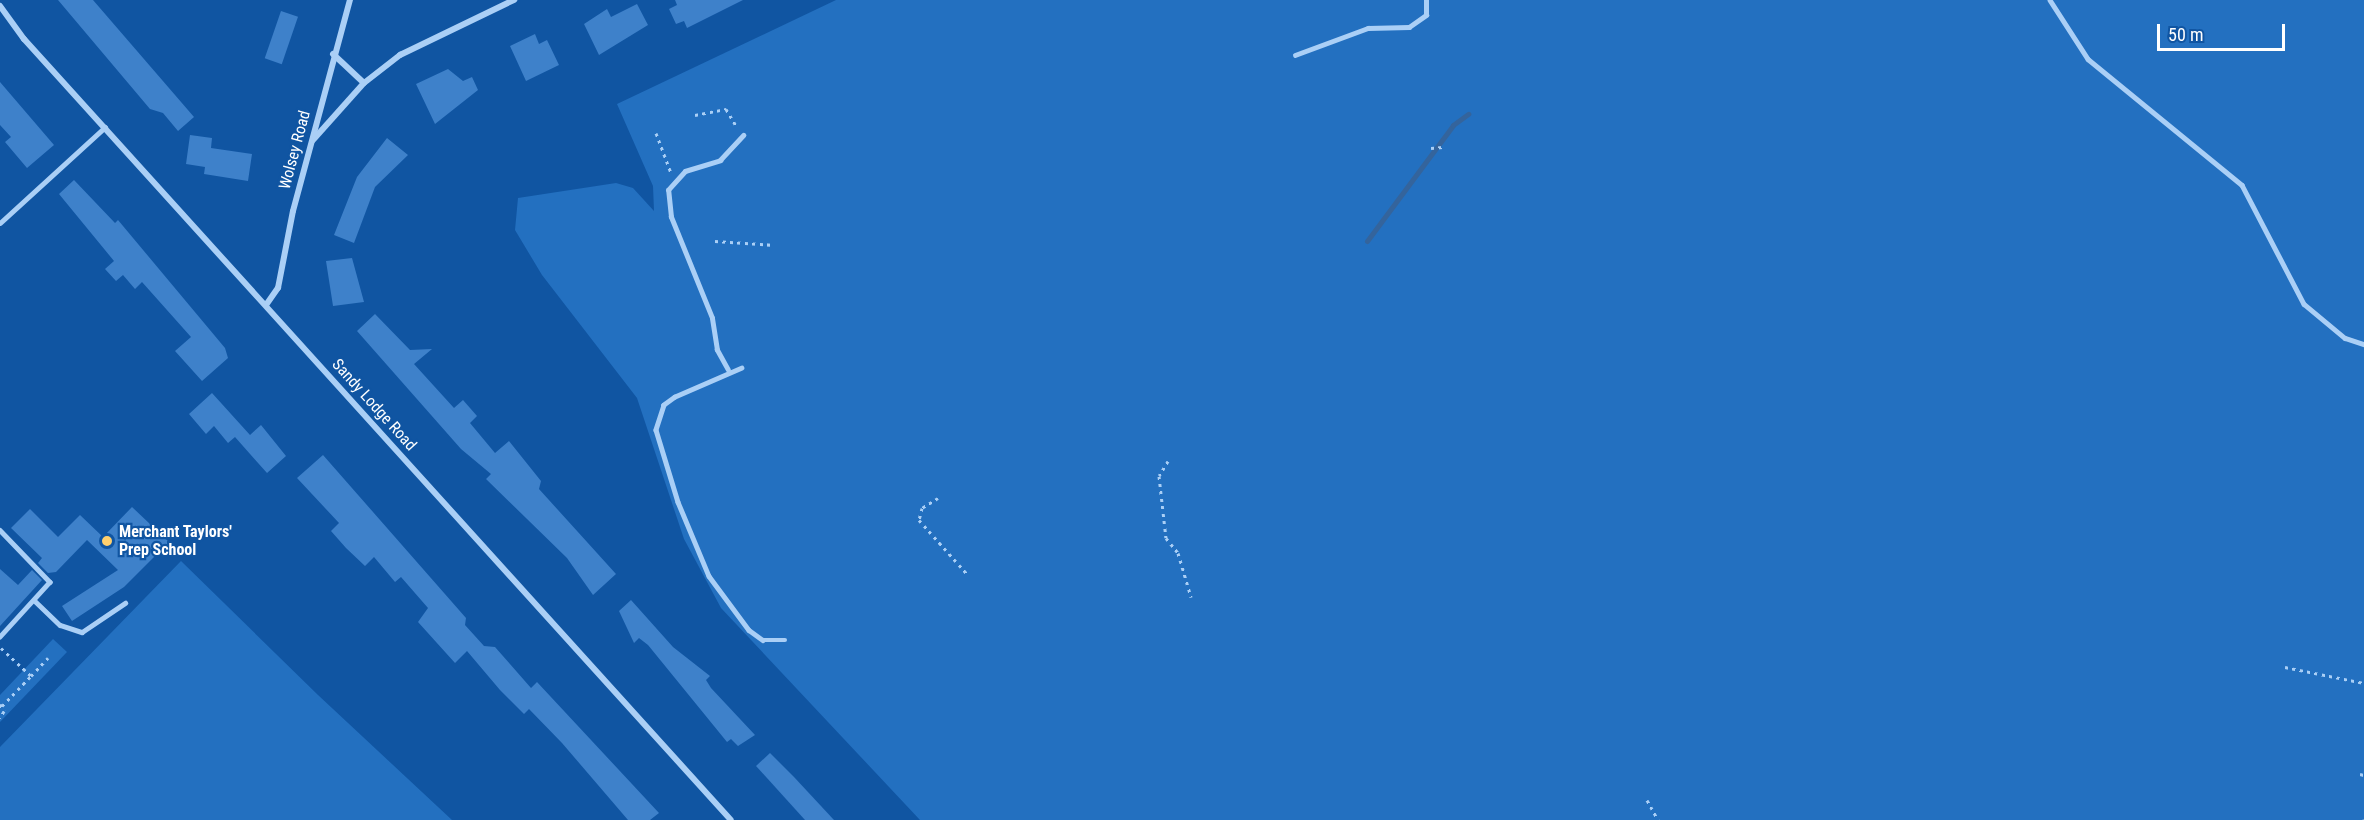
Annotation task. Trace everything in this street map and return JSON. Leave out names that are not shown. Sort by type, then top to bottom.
[{"type":"street","name":"Wolsey Road","points":[[266,305],[278,288],[333,54],[350,0]]},
{"type":"street","points":[[311,142],[364,83],[400,55],[514,0]]},
{"type":"street","name":"Sandy Lodge Road","points":[[0,6],[105,127],[731,820]]},
{"type":"street","points":[[333,54],[364,83]]},
{"type":"lane","points":[[1295,55],[1368,28],[1409,27],[1426,15],[1426,0]]},
{"type":"lane","points":[[2050,0],[2088,59],[2242,185],[2304,303],[2338,333],[2364,344]]},
{"type":"lane","points":[[0,223],[105,127]]},
{"type":"lane","points":[[728,370],[671,217],[668,190],[676,179],[720,160],[743,135]]},
{"type":"lane","points":[[742,368],[728,370],[664,405],[656,430],[710,576],[749,630],[763,640],[785,640]]},
{"type":"lane","points":[[0,530],[50,582],[0,637]]},
{"type":"lane","points":[[34,600],[60,625],[82,632],[125,603]]},
{"type":"path","points":[[695,115],[732,112],[736,143]]},
{"type":"path","points":[[656,133],[659,151],[676,179]]},
{"type":"path","points":[[1431,148],[1443,147]]},
{"type":"path","points":[[715,241],[775,244]]},
{"type":"path","points":[[1168,461],[1158,476],[1166,538],[1178,553],[1191,597]]},
{"type":"path","points":[[938,498],[922,508],[919,520],[968,575]]},
{"type":"path","points":[[0,647],[31,676]]},
{"type":"path","points":[[0,718],[1,705],[48,658]]},
{"type":"path","points":[[2285,667],[2364,683]]},
{"type":"path","points":[[1647,800],[1658,820]]},
{"type":"shaded area","points":[[836,0],[2364,0],[2364,820],[920,820],[721,608],[684,539],[637,398],[542,275],[515,230],[518,198],[616,183],[633,188],[654,211],[653,186],[617,104]]},
{"type":"shaded area","points":[[181,561],[318,695],[452,820],[0,820],[0,747]]},
{"type":"shaded area","points":[[53,639],[67,652],[0,722],[0,695]]},
{"type":"building","points":[[58,0],[93,0],[194,117],[178,131],[163,113],[150,109]]},
{"type":"building","points":[[675,0],[743,0],[687,28],[684,21],[676,24],[669,9],[677,5]]},
{"type":"building","points":[[637,4],[648,25],[599,55],[584,24],[607,9],[611,17]]},
{"type":"building","points":[[281,11],[298,17],[282,64],[265,58]]},
{"type":"building","points":[[535,34],[539,44],[547,40],[559,65],[526,81],[510,46]]},
{"type":"building","points":[[448,69],[463,81],[472,77],[478,90],[435,124],[416,84]]},
{"type":"building","points":[[0,82],[54,145],[27,168],[5,142],[11,137],[0,125]]},
{"type":"building","points":[[190,135],[212,138],[211,148],[252,154],[248,181],[204,174],[205,167],[186,164]]},
{"type":"building","points":[[387,138],[408,155],[375,187],[354,243],[334,235],[357,177]]},
{"type":"building","points":[[74,180],[115,223],[118,220],[225,348],[228,358],[202,381],[175,351],[191,337],[142,282],[135,289],[123,275],[116,281],[105,269],[114,261],[59,194]]},
{"type":"building","points":[[352,258],[364,302],[333,306],[326,261]]},
{"type":"building","points":[[375,314],[410,350],[432,349],[414,364],[454,408],[463,400],[477,416],[470,423],[495,453],[509,441],[541,481],[539,489],[616,574],[593,595],[567,558],[486,479],[491,474],[461,449],[357,331]]},
{"type":"building","points":[[212,393],[250,435],[261,425],[286,456],[267,473],[235,437],[228,443],[214,426],[206,434],[189,414]]},
{"type":"building","points":[[323,455],[466,618],[465,625],[484,646],[495,647],[531,688],[537,682],[659,813],[650,820],[628,820],[562,743],[529,709],[524,714],[467,651],[455,663],[418,622],[428,608],[401,577],[395,582],[374,557],[365,566],[346,548],[331,531],[339,523],[297,478]]},
{"type":"building","points":[[132,507],[169,542],[124,587],[72,621],[62,606],[118,570],[87,540],[56,572],[48,573],[38,563],[42,558],[11,528],[30,509],[58,537],[80,515],[103,537]]},
{"type":"building","points":[[0,569],[18,585],[32,570],[42,580],[0,626]]},
{"type":"building","points":[[631,600],[673,647],[710,676],[706,680],[711,688],[755,735],[738,746],[731,739],[727,742],[648,645],[639,638],[634,643],[619,611]]},
{"type":"building","points":[[770,753],[834,820],[805,820],[756,766]]},
{"type":"waterway","points":[[1367,241],[1453,125],[1468,114]]},
{"type":"place","name":"Merchant Taylors' Prep School","points":[[107,541]]}]
